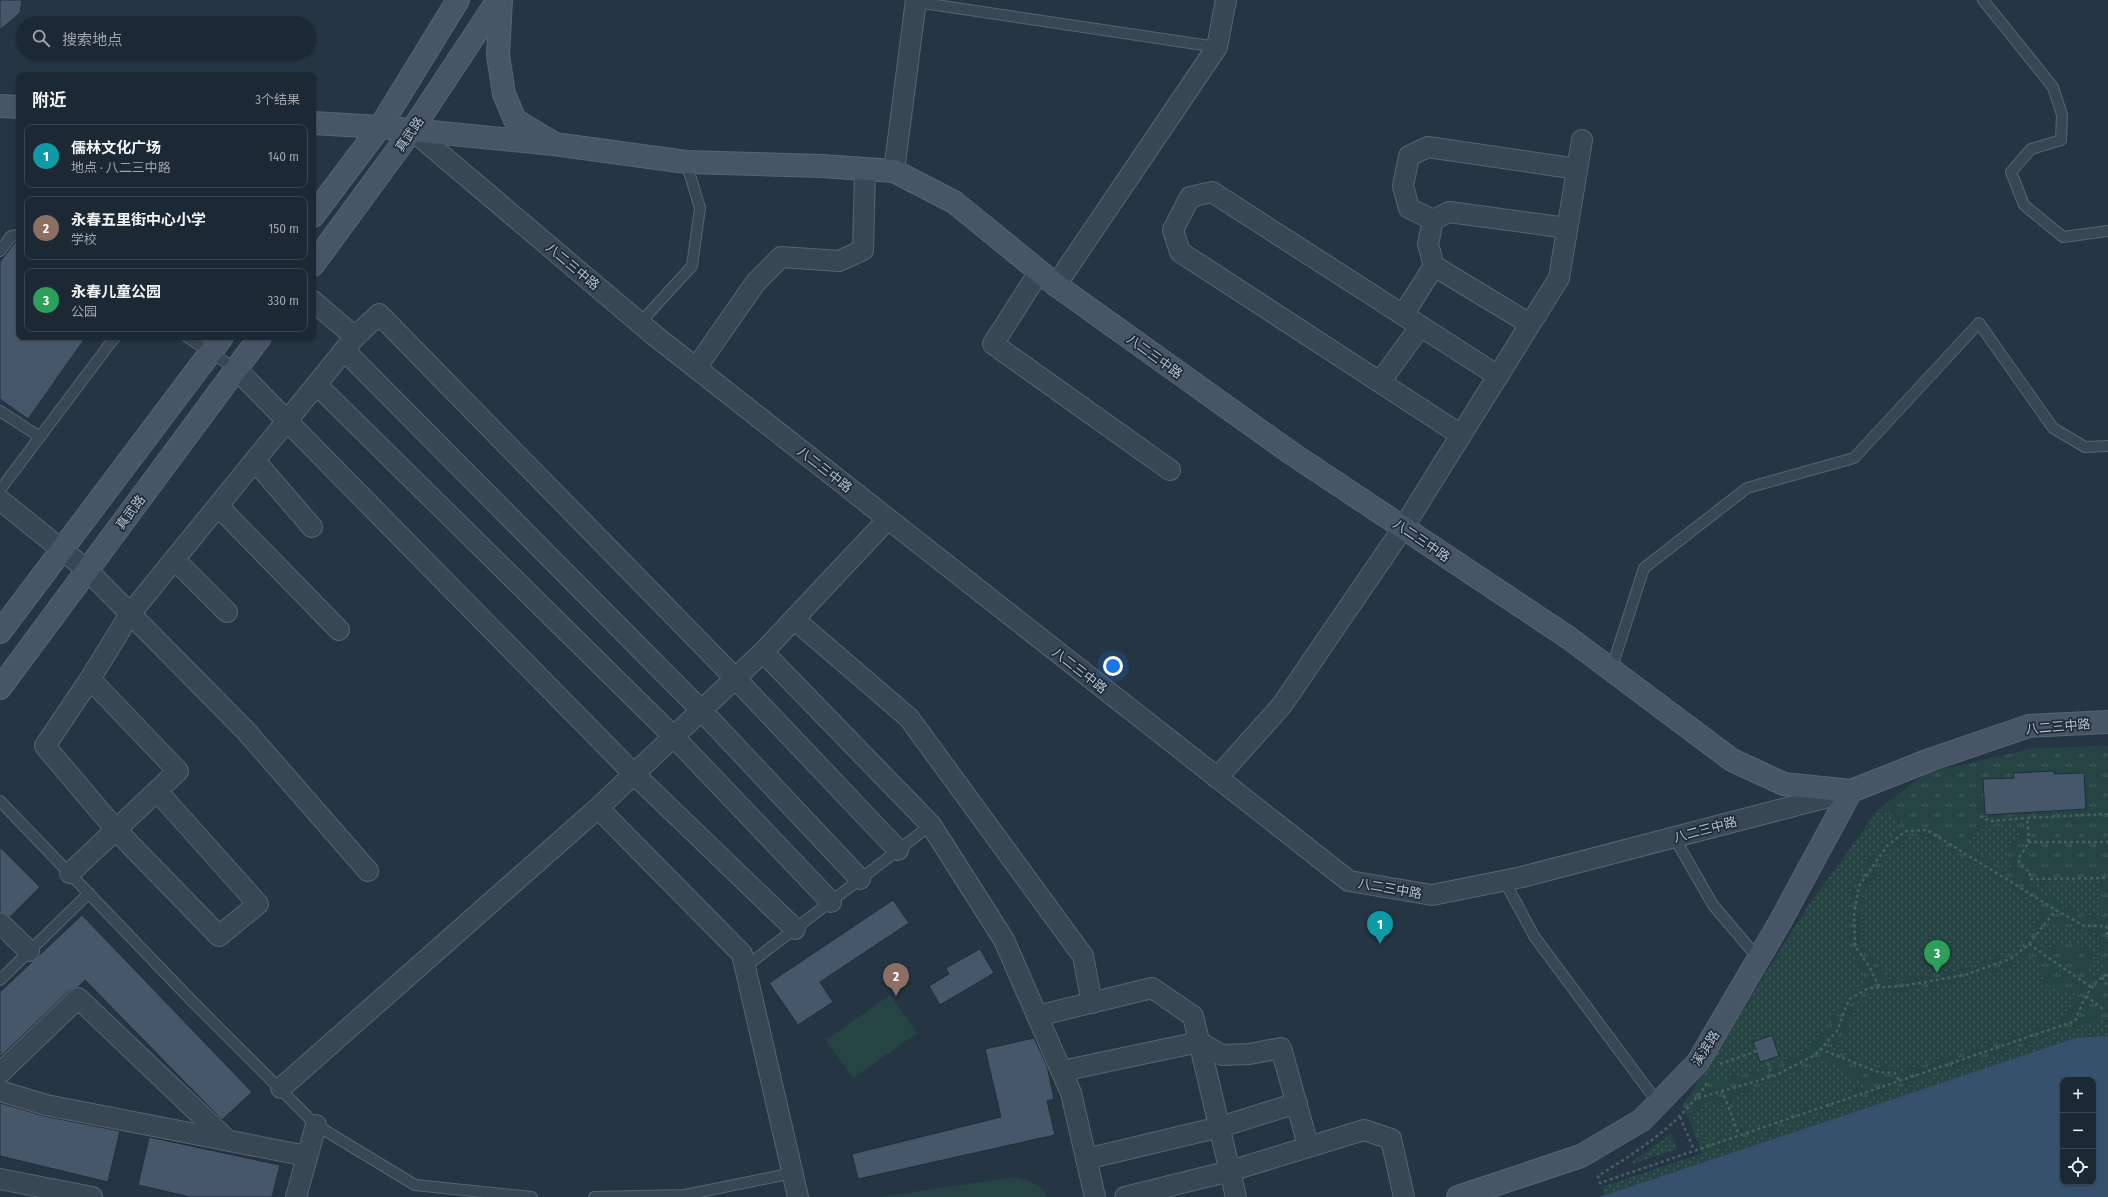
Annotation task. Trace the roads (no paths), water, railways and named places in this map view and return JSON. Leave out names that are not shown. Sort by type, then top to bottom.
[{"type":"main road","points":[[316,212],[380,127],[458,0]]},
{"type":"main road","name":"真武路","points":[[316,261],[412,130],[498,0]]},
{"type":"main road","points":[[501,0],[498,55],[504,94],[515,120],[554,144]]},
{"type":"main road","points":[[0,106],[16,107]]},
{"type":"main road","name":"八二三中路","points":[[316,123],[380,127],[554,144],[686,162],[894,171],[954,202],[1056,285],[1290,453],[1569,638],[1732,760],[1784,784],[1851,791],[1932,759],[2029,726],[2108,722]]},
{"type":"main road","name":"真武路","points":[[0,688],[258,340]]},
{"type":"main road","points":[[0,632],[216,344]]},
{"type":"main road","name":"溪滨路","points":[[1458,1197],[1581,1156],[1642,1120],[1698,1062],[1851,791]]},
{"type":"street","points":[[1056,285],[1216,47],[1226,0]]},
{"type":"street","points":[[894,171],[916,1]]},
{"type":"street","name":"八二三中路","points":[[412,130],[640,323],[696,368],[1349,881],[1432,895],[1504,880],[1851,791]]},
{"type":"street","points":[[1217,778],[1282,705],[1403,528],[1559,278],[1582,140]]},
{"type":"street","points":[[1433,220],[1409,208],[1402,186],[1409,156],[1428,147],[1577,169]]},
{"type":"street","points":[[696,368],[756,282],[781,257],[839,261],[863,250],[865,169]]},
{"type":"street","points":[[1461,435],[1180,252],[1173,230],[1190,197],[1212,192],[1498,376]]},
{"type":"street","points":[[1433,220],[1449,212],[1567,228]]},
{"type":"street","points":[[1433,220],[1428,244],[1434,266],[1530,324]]},
{"type":"street","points":[[1402,315],[1434,266]]},
{"type":"street","points":[[1039,272],[993,344],[1170,470]]},
{"type":"street","points":[[316,304],[350,344],[701,710],[860,879]]},
{"type":"street","points":[[157,791],[258,904],[219,936],[116,830],[45,746],[130,614],[219,507],[350,344],[379,314],[735,678],[898,850]]},
{"type":"street","points":[[1380,382],[1420,326]]},
{"type":"street","points":[[236,370],[634,774],[795,929]]},
{"type":"street","points":[[317,385],[674,736],[831,902]]},
{"type":"street","points":[[255,461],[312,527]]},
{"type":"street","points":[[0,500],[87,570],[245,730],[368,871]]},
{"type":"street","points":[[219,507],[339,630]]},
{"type":"street","points":[[281,1088],[598,808],[763,652],[888,519]]},
{"type":"street","points":[[175,560],[227,612]]},
{"type":"street","points":[[794,619],[909,718],[1083,956],[1092,1003]]},
{"type":"street","points":[[763,652],[931,825],[1004,940],[1072,1093],[1095,1197]]},
{"type":"street","points":[[70,873],[178,771],[90,678]]},
{"type":"street","points":[[598,808],[742,954],[798,1197]]},
{"type":"street","points":[[0,923],[29,952]]},
{"type":"street","points":[[1037,1016],[1152,988],[1193,1016],[1236,1197]]},
{"type":"street","points":[[0,1073],[78,998],[227,1140]]},
{"type":"street","points":[[1062,1071],[1199,1042],[1222,1055],[1248,1054],[1281,1048],[1308,1145]]},
{"type":"street","points":[[0,1091],[46,1104],[308,1156]]},
{"type":"street","points":[[1086,1159],[1220,1127],[1296,1103]]},
{"type":"street","points":[[296,1197],[316,1124]]},
{"type":"street","points":[[1125,1197],[1230,1171],[1308,1145],[1364,1130],[1391,1139],[1404,1197]]},
{"type":"street","points":[[0,1179],[92,1197]]},
{"type":"lane","points":[[1983,0],[2053,87],[2062,115],[2060,140],[2032,149],[2011,172],[2024,205],[2063,237],[2108,231]]},
{"type":"lane","points":[[916,1],[1216,47]]},
{"type":"lane","points":[[640,323],[692,266],[700,208],[686,162]]},
{"type":"lane","points":[[0,251],[11,236],[16,235]]},
{"type":"lane","points":[[1611,670],[1644,568],[1747,488],[1854,458],[1979,323],[2054,428],[2085,447],[2108,446]]},
{"type":"lane","points":[[0,490],[113,340]]},
{"type":"lane","points":[[199,340],[216,344],[236,370]]},
{"type":"lane","points":[[0,411],[40,437]]},
{"type":"lane","points":[[0,801],[191,1000],[316,1124],[415,1185],[532,1197]]},
{"type":"lane","points":[[745,967],[931,825]]},
{"type":"lane","points":[[1674,837],[1713,905],[1758,958]]},
{"type":"lane","points":[[1504,880],[1534,936],[1658,1103]]},
{"type":"lane","points":[[0,980],[89,893]]},
{"type":"lane","points":[[594,1197],[685,1195],[793,1173]]},
{"type":"water","points":[[2108,1036],[2108,1197],[1599,1197],[2075,1038]]},
{"type":"place","name":"儒林文化广场","points":[[1380,944]]},
{"type":"place","name":"永春儿童公园","points":[[1937,973]]},
{"type":"place","name":"永春五里街中心小学","points":[[896,996]]}]
